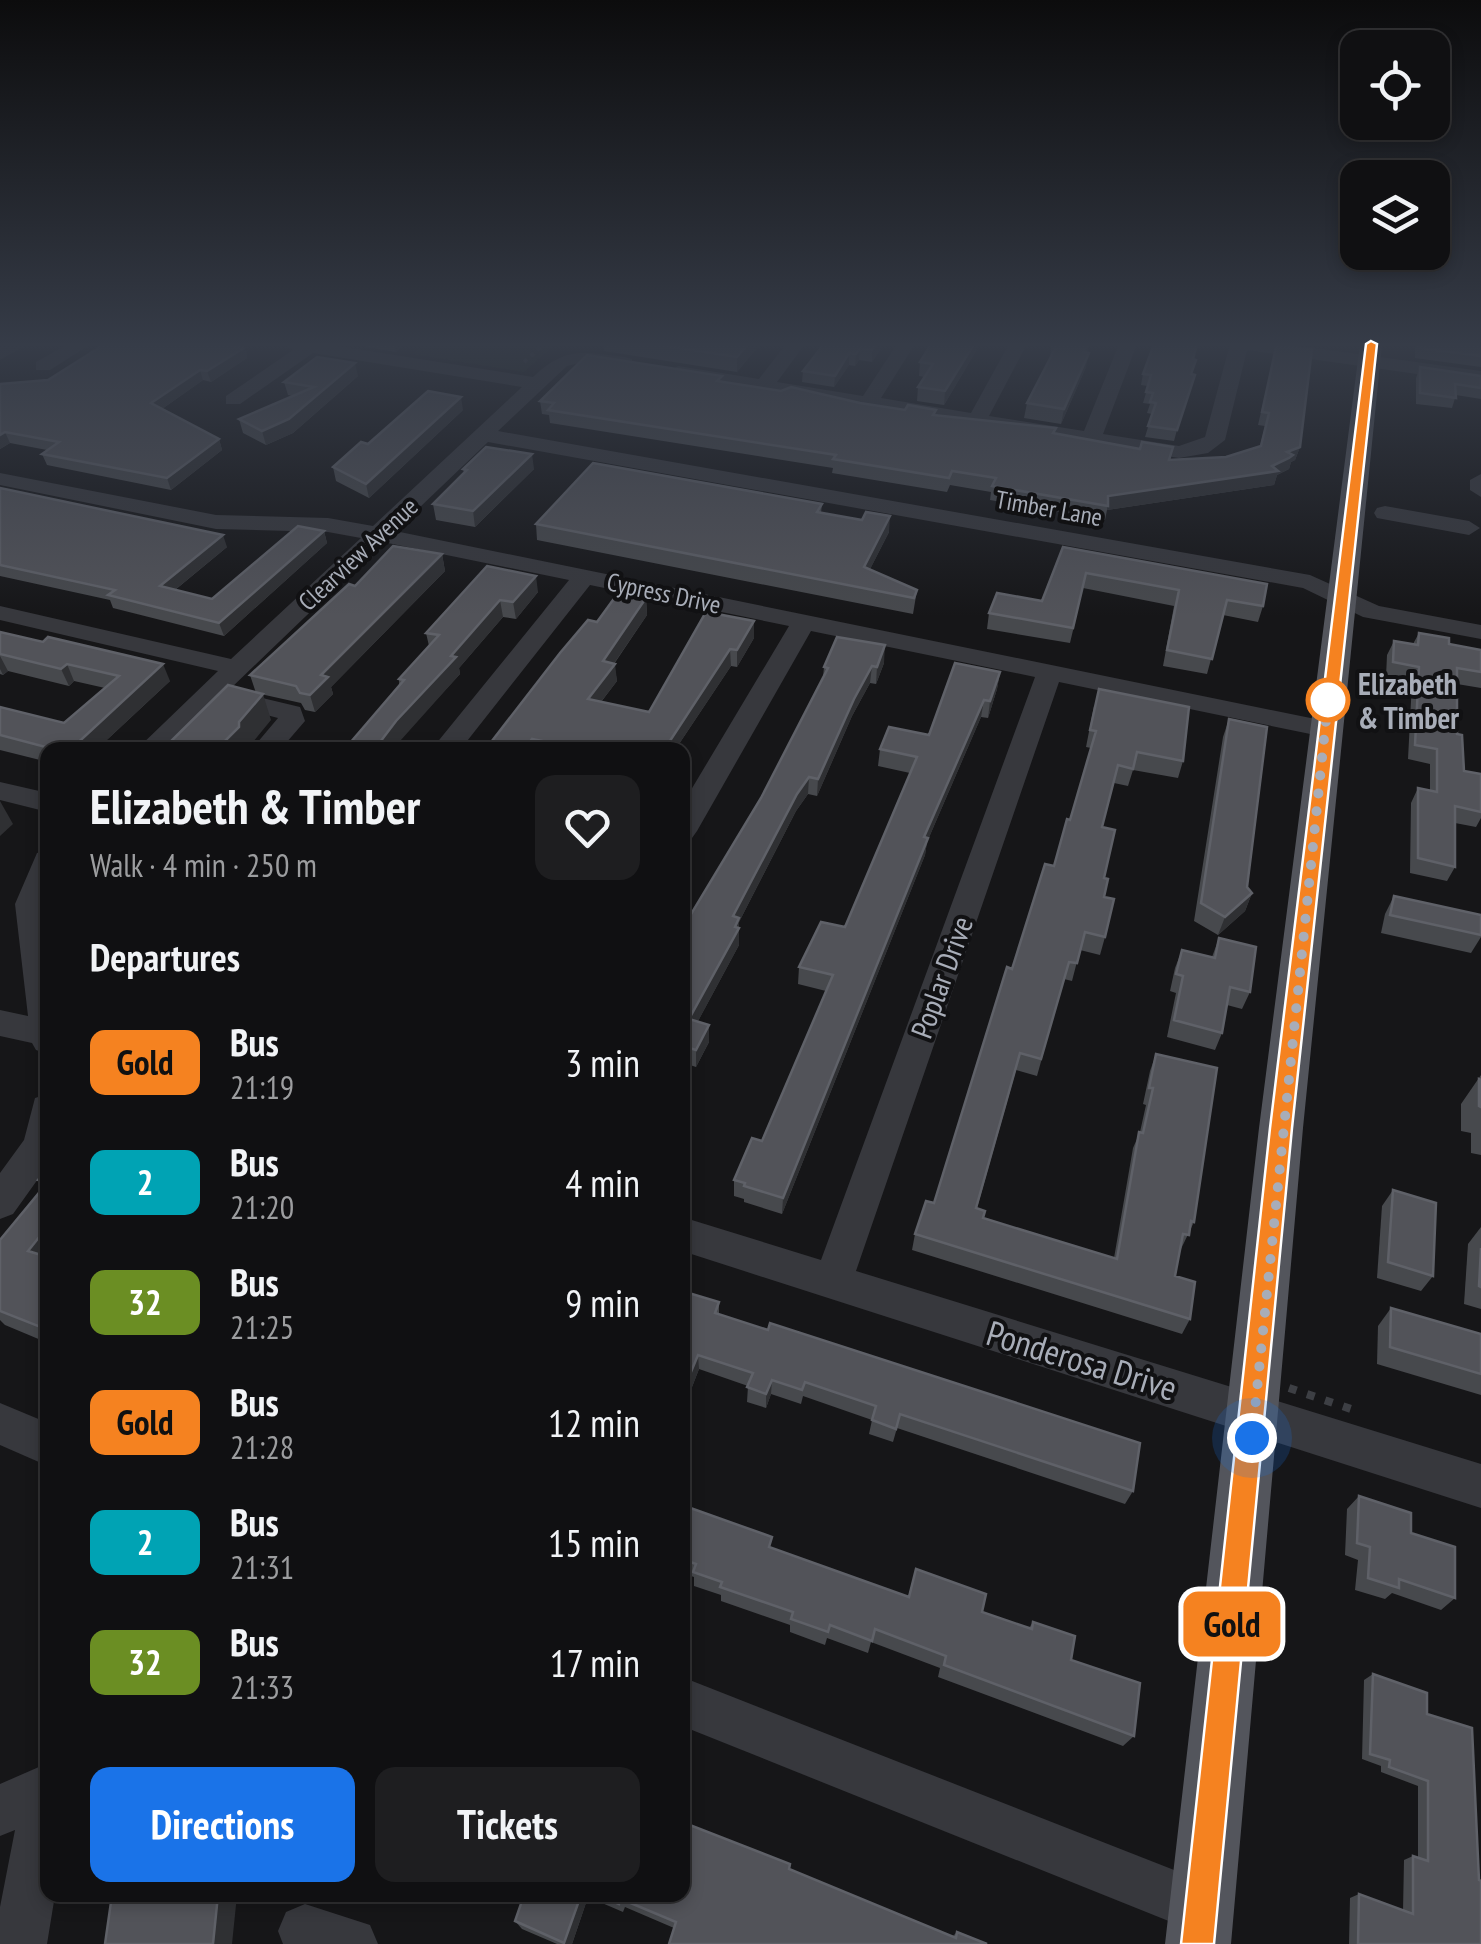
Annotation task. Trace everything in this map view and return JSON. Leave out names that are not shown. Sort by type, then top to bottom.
[{"type":"main road","points":[[1199,1926],[1276,1402],[1325,729],[1361,435]]},
{"type":"street","name":"Timber Lane","points":[[484,435],[1310,582],[1372,612],[1481,632]]},
{"type":"street","name":"Clearview Avenue","points":[[158,742],[484,435]]},
{"type":"street","points":[[1071,435],[1172,452],[1192,451],[1215,440],[1216,435]]},
{"type":"street","name":"Cypress Drive","points":[[0,479],[216,522],[302,523],[378,534],[1325,729]]},
{"type":"street","points":[[1481,480],[1481,490]]},
{"type":"street","points":[[1385,514],[1469,528]]},
{"type":"street","points":[[451,742],[585,576]]},
{"type":"street","points":[[0,613],[237,668]]},
{"type":"street","points":[[690,817],[804,622]]},
{"type":"street","name":"Poplar Drive","points":[[833,1282],[1049,673]]},
{"type":"street","points":[[210,693],[291,713],[292,721],[272,742]]},
{"type":"street","points":[[0,790],[40,801]]},
{"type":"street","points":[[40,880],[30,904],[40,980]]},
{"type":"street","points":[[0,1023],[40,1032]]},
{"type":"street","points":[[0,1203],[40,1148]]},
{"type":"street","name":"Ponderosa Drive","points":[[690,1237],[833,1282],[1276,1402],[1481,1486]]},
{"type":"street","points":[[0,1424],[40,1442]]},
{"type":"street","points":[[690,1704],[1199,1926]]},
{"type":"street","points":[[0,1810],[40,1792]]},
{"type":"street","points":[[20,1944],[40,1833]]},
{"type":"path","points":[[1276,1402],[1346,1405],[1360,1414]]},
{"type":"building","points":[[20,435],[211,435],[219,439],[167,478],[42,454],[59,442]]},
{"type":"building","points":[[379,435],[420,435],[366,484],[333,467],[361,442],[368,444]]},
{"type":"building","points":[[706,435],[1062,435],[1140,449],[1142,442],[1173,447],[1169,460],[1226,457],[1261,446],[1264,435],[1302,435],[1300,447],[1287,452],[1293,455],[1272,466],[1278,471],[1108,496],[1108,506],[992,486],[996,478],[952,471],[949,478]]},
{"type":"building","points":[[486,447],[532,454],[473,511],[433,504],[467,470],[463,469]]},
{"type":"building","points":[[593,463],[822,504],[817,512],[862,520],[866,512],[890,516],[864,567],[917,590],[914,598],[536,524]]},
{"type":"building","points":[[0,488],[223,535],[160,586],[212,599],[298,526],[324,531],[219,623],[108,595],[115,590],[0,565]]},
{"type":"building","points":[[393,546],[442,554],[321,675],[328,677],[310,695],[300,693],[296,686],[250,675],[349,584],[355,586]]},
{"type":"building","points":[[1063,547],[1267,584],[1263,606],[1227,600],[1212,659],[1167,650],[1179,590],[1086,573],[1073,628],[989,613],[997,593],[1042,601]]},
{"type":"building","points":[[487,566],[536,576],[513,602],[500,600],[451,656],[456,657],[380,742],[351,742],[439,635],[426,633]]},
{"type":"building","points":[[618,593],[646,598],[603,661],[615,664],[588,699],[649,712],[706,612],[754,621],[737,650],[730,649],[669,742],[532,739],[491,742],[588,620],[597,622]]},
{"type":"building","points":[[0,632],[43,642],[48,637],[163,664],[79,742],[40,742],[40,746],[0,735],[0,707],[64,723],[119,676],[67,664],[61,669],[0,654]]},
{"type":"building","points":[[1419,633],[1449,638],[1449,644],[1481,650],[1481,672],[1457,668],[1457,734],[1462,735],[1464,771],[1481,774],[1481,812],[1455,806],[1455,867],[1418,858],[1418,788],[1437,792],[1437,749],[1415,745],[1419,667],[1393,662],[1394,641],[1418,645]]},
{"type":"building","points":[[837,637],[885,645],[877,667],[872,666],[854,699],[818,779],[809,777],[797,794],[733,916],[739,918],[735,927],[739,928],[690,1017],[690,916],[761,798],[828,668],[824,667]]},
{"type":"building","points":[[955,663],[1000,672],[990,701],[984,700],[924,837],[928,838],[783,1198],[744,1186],[745,1183],[734,1180],[752,1138],[762,1141],[833,975],[799,967],[821,922],[845,927],[917,757],[880,749],[889,727],[929,735]]},
{"type":"building","points":[[228,685],[263,694],[224,742],[170,742]]},
{"type":"building","points":[[1099,689],[1189,707],[1183,761],[1137,752],[1133,769],[1118,765],[1102,827],[1115,830],[1104,878],[1108,879],[1104,897],[1114,899],[1105,937],[1085,932],[1077,963],[1069,962],[1041,1059],[1020,1053],[976,1208],[985,1211],[983,1218],[1117,1259],[1139,1132],[1143,1133],[1153,1088],[1149,1088],[1156,1054],[1217,1068],[1194,1222],[1191,1221],[1189,1235],[1183,1234],[1175,1276],[1195,1282],[1190,1319],[915,1234],[926,1201],[934,1203],[1007,967],[1012,969],[1045,864],[1054,866],[1067,819],[1070,820],[1096,731],[1090,730]]},
{"type":"building","points":[[1229,719],[1267,727],[1247,887],[1252,893],[1225,917],[1201,903]]},
{"type":"building","points":[[1394,896],[1481,915],[1481,935],[1390,915]]},
{"type":"building","points":[[1219,938],[1256,947],[1250,992],[1230,987],[1222,1033],[1174,1020],[1183,976],[1176,974],[1182,950],[1215,958]]},
{"type":"building","points":[[690,1019],[709,1025],[696,1050],[690,1048]]},
{"type":"building","points":[[1393,1190],[1436,1203],[1433,1276],[1388,1262]]},
{"type":"building","points":[[40,1191],[40,1236],[28,1251],[40,1255],[40,1327],[0,1311],[0,1240]]},
{"type":"building","points":[[690,1293],[719,1302],[715,1313],[768,1330],[770,1323],[1140,1443],[1133,1491],[900,1414],[896,1429],[872,1420],[876,1406],[805,1382],[802,1390],[772,1380],[766,1394],[747,1387],[753,1373],[698,1355],[691,1372]]},
{"type":"building","points":[[1391,1308],[1481,1334],[1481,1374],[1390,1347]]},
{"type":"building","points":[[1359,1496],[1411,1513],[1411,1533],[1455,1547],[1455,1598],[1399,1579],[1399,1588],[1368,1578],[1370,1547],[1357,1543]]},
{"type":"building","points":[[690,1508],[772,1537],[769,1547],[909,1597],[916,1569],[986,1594],[982,1612],[1032,1629],[1033,1622],[1075,1636],[1071,1660],[1140,1683],[1134,1736],[944,1665],[946,1656],[875,1629],[872,1641],[830,1625],[828,1632],[791,1619],[793,1612],[720,1587],[722,1582],[693,1572],[696,1564],[690,1562]]},
{"type":"building","points":[[1373,1674],[1427,1693],[1427,1714],[1472,1728],[1481,1944],[1358,1944],[1359,1894],[1413,1914],[1413,1856],[1428,1861],[1428,1781],[1389,1767],[1390,1760],[1370,1754]]},
{"type":"building","points":[[690,1825],[790,1864],[789,1869],[956,1938],[957,1932],[987,1944],[669,1944],[676,1922],[628,1902],[690,1902]]},
{"type":"building","points":[[111,1902],[217,1902],[213,1944],[105,1944]]},
{"type":"building","points":[[522,1902],[579,1902],[564,1943],[515,1921]]},
{"type":"bus line","name":"Gold","points":[[1198,1944],[1260,1365],[1281,1128],[1362,435]]},
{"type":"place","name":"Elizabeth & Timber","points":[[1328,700]]},
{"type":"route","points":[[1252,1438],[1328,700]]}]
